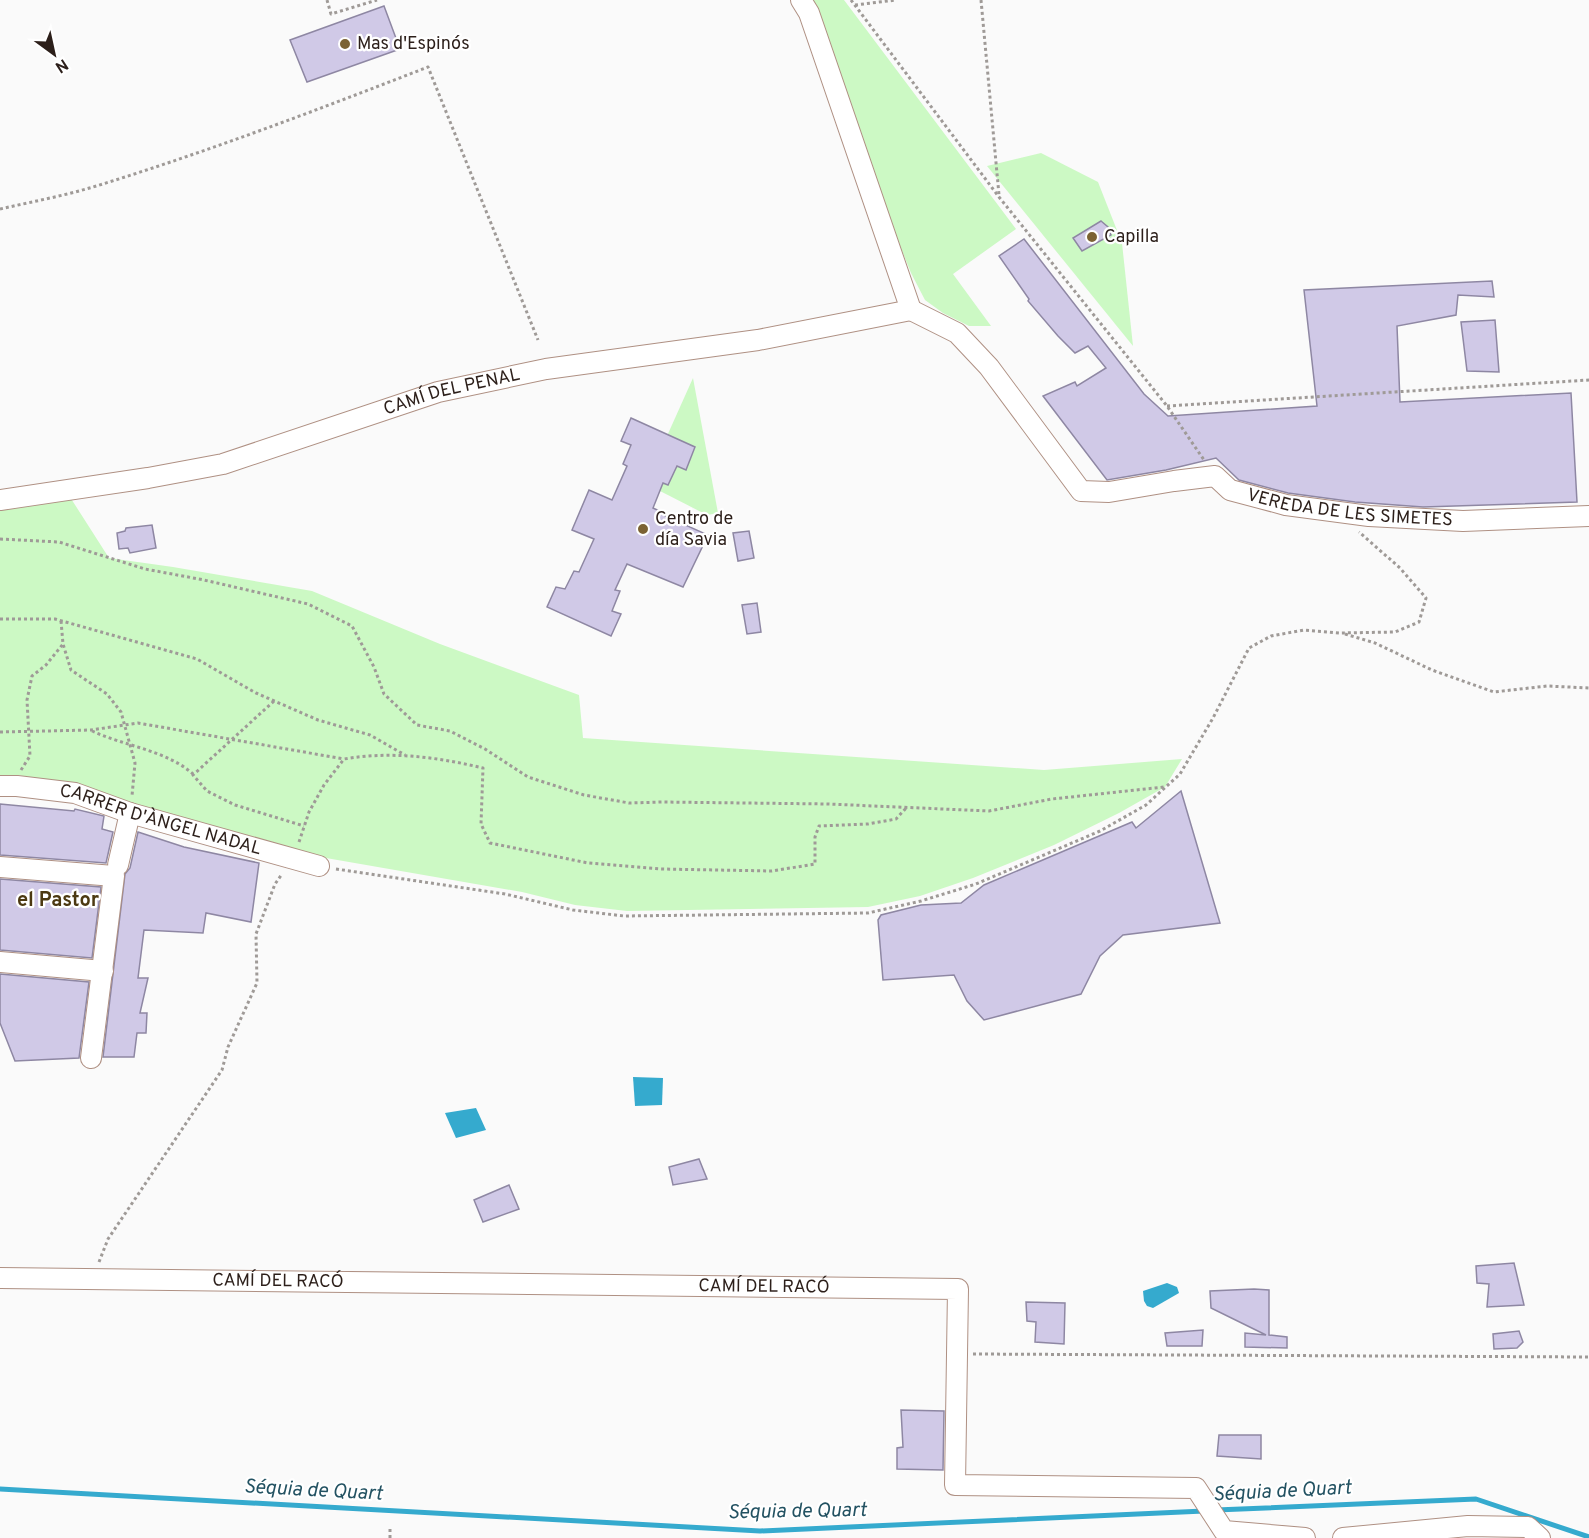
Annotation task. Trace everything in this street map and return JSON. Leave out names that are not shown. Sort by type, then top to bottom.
[{"type":"street","points":[[801,0],[809,13],[911,310],[957,333],[989,367],[1081,490],[1109,492],[1215,476]]},
{"type":"street","name":"CAMÍ DEL PENAL","points":[[0,500],[223,464],[438,392],[546,369],[758,340],[911,310]]},
{"type":"street","name":"VEREDA DE LES SIMETES","points":[[1215,476],[1230,490],[1286,505],[1369,516],[1463,521],[1589,516]]},
{"type":"street","name":"CARRER D'ÀNGEL NADAL","points":[[8,786],[75,793],[130,813],[319,866]]},
{"type":"street","points":[[91,1058],[116,870],[130,813]]},
{"type":"street","points":[[0,867],[116,870]]},
{"type":"street","points":[[0,962],[103,971]]},
{"type":"street","name":"CAMÍ DEL RACÓ","points":[[0,1278],[957,1289],[955,1485],[1196,1488],[1224,1531],[1305,1538]]},
{"type":"street","points":[[1343,1538],[1468,1526],[1528,1527],[1540,1538]]},
{"type":"path","points":[[327,0],[332,14],[377,0]]},
{"type":"path","points":[[851,0],[999,197],[1167,406],[1215,476]]},
{"type":"path","points":[[855,5],[896,0]]},
{"type":"path","points":[[981,0],[999,197]]},
{"type":"path","points":[[0,209],[91,187],[265,130],[428,67],[538,340]]},
{"type":"path","points":[[1167,406],[1589,380]]},
{"type":"path","points":[[319,866],[505,894],[573,910],[624,916],[868,913],[921,901],[976,884],[1100,831],[1146,805],[1179,774],[1214,718],[1249,648],[1271,636],[1304,630],[1340,633],[1395,632],[1419,622],[1426,598],[1400,568],[1335,512]]},
{"type":"path","points":[[0,539],[59,542],[145,569],[308,604],[352,626],[374,667],[384,694],[417,725],[450,731],[485,749],[528,777],[584,795],[629,803],[828,804],[990,811],[1052,799],[1165,787]]},
{"type":"path","points":[[0,619],[55,619],[197,659],[256,693],[318,720],[370,735],[406,756]]},
{"type":"path","points":[[61,621],[63,644],[71,670],[107,694],[120,712],[125,725],[135,763],[130,813]]},
{"type":"path","points":[[1340,633],[1375,643],[1432,670],[1494,692],[1547,686],[1589,688]]},
{"type":"path","points":[[8,786],[30,756],[27,700],[32,676],[46,665],[63,644]]},
{"type":"path","points":[[194,775],[274,701]]},
{"type":"path","points":[[0,732],[91,730],[138,723],[344,759],[374,754],[450,760],[483,768],[481,824],[490,843],[588,863],[661,869],[772,871],[815,864],[815,837],[819,826],[868,824],[896,819],[907,807]]},
{"type":"path","points":[[91,730],[164,757],[194,775],[207,792],[235,805],[304,826]]},
{"type":"path","points":[[93,1279],[108,1239],[222,1071],[228,1047],[257,983],[256,934],[275,884],[293,859],[309,812],[324,785],[344,759]]},
{"type":"path","points":[[957,1354],[1589,1356]]},
{"type":"path","points":[[390,1528],[390,1538]]},
{"type":"green space","points":[[806,0],[844,0],[1016,229],[953,274],[991,326],[969,326],[943,313],[925,300],[896,236],[819,19]]},
{"type":"green space","points":[[1041,153],[1098,182],[1122,243],[1133,346],[987,166]]},
{"type":"green space","points":[[693,378],[718,513],[707,515],[660,491],[663,483],[668,484],[677,466],[686,470],[695,448],[667,436]]},
{"type":"green space","points":[[70,497],[109,558],[312,591],[440,644],[579,695],[583,738],[1044,770],[1182,759],[1165,787],[1054,845],[973,878],[920,896],[868,907],[627,911],[575,905],[522,892],[326,858],[145,817],[76,787],[18,775],[0,776],[0,504]]},
{"type":"water","points":[[633,1077],[663,1078],[662,1105],[635,1106]]},
{"type":"water","points":[[476,1108],[486,1130],[456,1138],[445,1113]]},
{"type":"water","points":[[1167,1283],[1177,1287],[1179,1293],[1153,1308],[1147,1306],[1143,1291]]},
{"type":"building","name":"Mas d'Espinós","points":[[384,6],[400,49],[307,82],[290,40]]},
{"type":"building","name":"Capilla","points":[[1101,221],[1108,227],[1111,235],[1082,251],[1073,238]]},
{"type":"building","points":[[1024,239],[1144,394],[1168,416],[1317,406],[1304,290],[1492,281],[1494,297],[1458,295],[1456,315],[1397,326],[1400,402],[1571,393],[1577,502],[1423,507],[1355,502],[1288,493],[1239,480],[1216,458],[1166,470],[1107,480],[1043,396],[1075,382],[1077,386],[1106,368],[1088,346],[1075,353],[1058,336],[1028,301],[1029,299],[999,256]]},
{"type":"building","points":[[1495,320],[1499,372],[1467,371],[1461,322]]},
{"type":"building","points":[[631,418],[695,447],[686,470],[677,466],[668,485],[663,483],[653,508],[666,514],[665,516],[708,535],[683,587],[627,564],[615,590],[620,591],[612,611],[621,614],[611,636],[547,607],[556,587],[565,589],[574,571],[579,572],[594,539],[572,530],[589,490],[612,500],[627,466],[623,464],[631,445],[621,441]]},
{"type":"building","points":[[152,525],[156,548],[130,553],[128,548],[119,549],[117,533],[125,531],[126,528]]},
{"type":"building","points":[[749,531],[754,558],[738,561],[733,533]]},
{"type":"building","points":[[757,603],[761,632],[747,634],[742,605]]},
{"type":"building","points":[[1181,791],[1220,923],[1123,935],[1100,956],[1081,994],[984,1020],[967,1001],[954,975],[883,980],[878,920],[881,915],[921,905],[961,903],[984,885],[1132,822],[1136,828]]},
{"type":"building","points":[[0,804],[74,811],[75,809],[104,816],[102,829],[113,832],[106,863],[0,855]]},
{"type":"building","points":[[138,832],[184,847],[259,863],[251,922],[206,913],[203,933],[144,930],[138,978],[148,978],[140,1013],[147,1013],[146,1033],[137,1033],[134,1057],[103,1057],[125,874],[130,868]]},
{"type":"building","points":[[0,879],[101,887],[92,958],[0,950]]},
{"type":"building","points":[[0,974],[89,982],[79,1058],[15,1061],[0,1023]]},
{"type":"building","points":[[699,1159],[707,1179],[673,1185],[669,1167]]},
{"type":"building","points":[[509,1185],[519,1209],[483,1222],[474,1200]]},
{"type":"building","points":[[1514,1263],[1524,1305],[1487,1307],[1489,1284],[1477,1283],[1476,1266]]},
{"type":"building","points":[[1269,1290],[1269,1335],[1287,1337],[1287,1348],[1245,1347],[1245,1333],[1266,1335],[1211,1308],[1210,1291]]},
{"type":"building","points":[[1026,1302],[1065,1303],[1064,1344],[1035,1342],[1036,1322],[1027,1321]]},
{"type":"building","points":[[1203,1330],[1202,1346],[1167,1346],[1165,1333]]},
{"type":"building","points":[[1519,1331],[1523,1342],[1517,1348],[1494,1349],[1493,1334]]},
{"type":"building","points":[[901,1410],[944,1411],[943,1470],[897,1469],[897,1448],[903,1447]]},
{"type":"building","points":[[1219,1435],[1261,1435],[1261,1459],[1217,1456]]},
{"type":"waterway","name":"Séquia de Quart","points":[[0,1489],[760,1531],[1204,1511]]},
{"type":"waterway","name":"Séquia de Quart","points":[[1216,1510],[1476,1499],[1589,1537]]},
{"type":"place","name":"Mas d'Espinós","points":[[345,44]]},
{"type":"place","name":"Capilla","points":[[1092,237]]},
{"type":"place","name":"Centro de día Savia","points":[[643,529]]},
{"type":"district","name":"el Pastor","points":[[58,901]]}]
